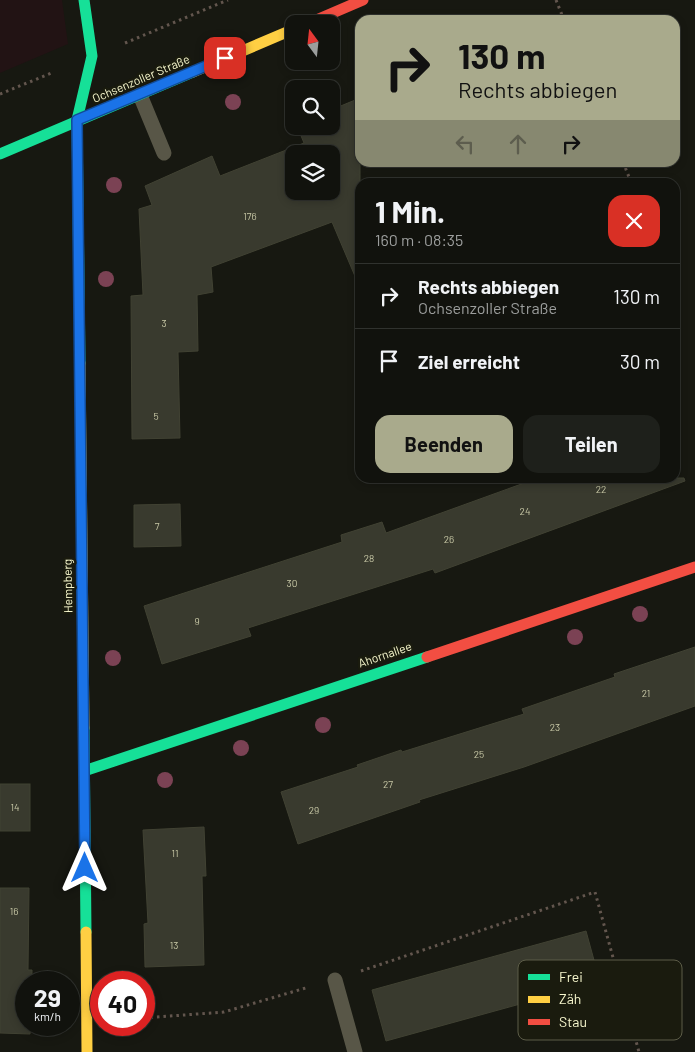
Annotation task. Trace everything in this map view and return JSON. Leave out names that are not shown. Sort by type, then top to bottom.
[{"type":"street","name":"Hempberg","points":[[84,0],[92,56],[77,120],[86,1052]]},
{"type":"street","points":[[328,15],[363,0]]},
{"type":"street","name":"Ochsenzoller Straße","points":[[0,154],[285,33]]},
{"type":"street","name":"Ahornallee","points":[[84,771],[695,567]]},
{"type":"lane","points":[[140,95],[164,153]]},
{"type":"lane","points":[[335,980],[355,1052]]},
{"type":"path","points":[[556,0],[562,15]]},
{"type":"path","points":[[155,1017],[224,1012],[335,980],[595,892],[614,960]]},
{"type":"shaded area","points":[[0,0],[62,0],[68,44],[0,73]]},
{"type":"building","points":[[355,100],[355,167],[360,167],[360,178],[355,178],[355,276],[332,222],[211,267],[213,292],[197,295],[198,351],[178,352],[180,438],[132,439],[131,296],[143,295],[139,209],[152,205],[145,186],[212,156],[220,176],[285,150],[285,200],[340,200],[340,145],[299,145],[304,143],[301,135],[340,135],[340,106]]},
{"type":"building","points":[[680,478],[684,478],[685,481],[680,483]]},
{"type":"building","points":[[524,483],[680,483],[435,573],[433,569],[248,628],[251,636],[162,664],[144,606],[342,542],[341,535],[382,522],[386,533]]},
{"type":"building","points":[[180,504],[181,546],[134,547],[134,505]]},
{"type":"building","points":[[695,647],[695,706],[524,767],[419,800],[420,802],[298,844],[281,792],[358,767],[357,765],[401,750],[402,752],[524,714],[522,709],[615,677],[614,674]]},
{"type":"building","points":[[0,784],[30,784],[30,831],[0,831]]},
{"type":"building","points":[[204,827],[206,876],[202,876],[204,965],[145,967],[144,924],[148,923],[143,830]]},
{"type":"building","points":[[0,888],[29,888],[28,970],[32,971],[15,971],[15,1034],[0,1033]]},
{"type":"building","points":[[586,931],[594,960],[518,960],[518,1005],[386,1041],[372,990]]},
{"type":"traffic: fast","points":[[80,363],[77,120],[92,56],[84,0]]},
{"type":"traffic: fast","points":[[0,154],[193,72]]},
{"type":"traffic: fast","points":[[84,771],[427,657]]},
{"type":"traffic: fast","points":[[84,728],[86,932]]},
{"type":"traffic: slow","points":[[193,72],[285,33]]},
{"type":"traffic: slow","points":[[80,363],[84,728]]},
{"type":"traffic: slow","points":[[86,932],[87,1052]]},
{"type":"traffic: jam","points":[[328,15],[363,0]]},
{"type":"traffic: jam","points":[[427,657],[695,567]]},
{"type":"route","points":[[85,868],[77,120],[225,58]]}]
